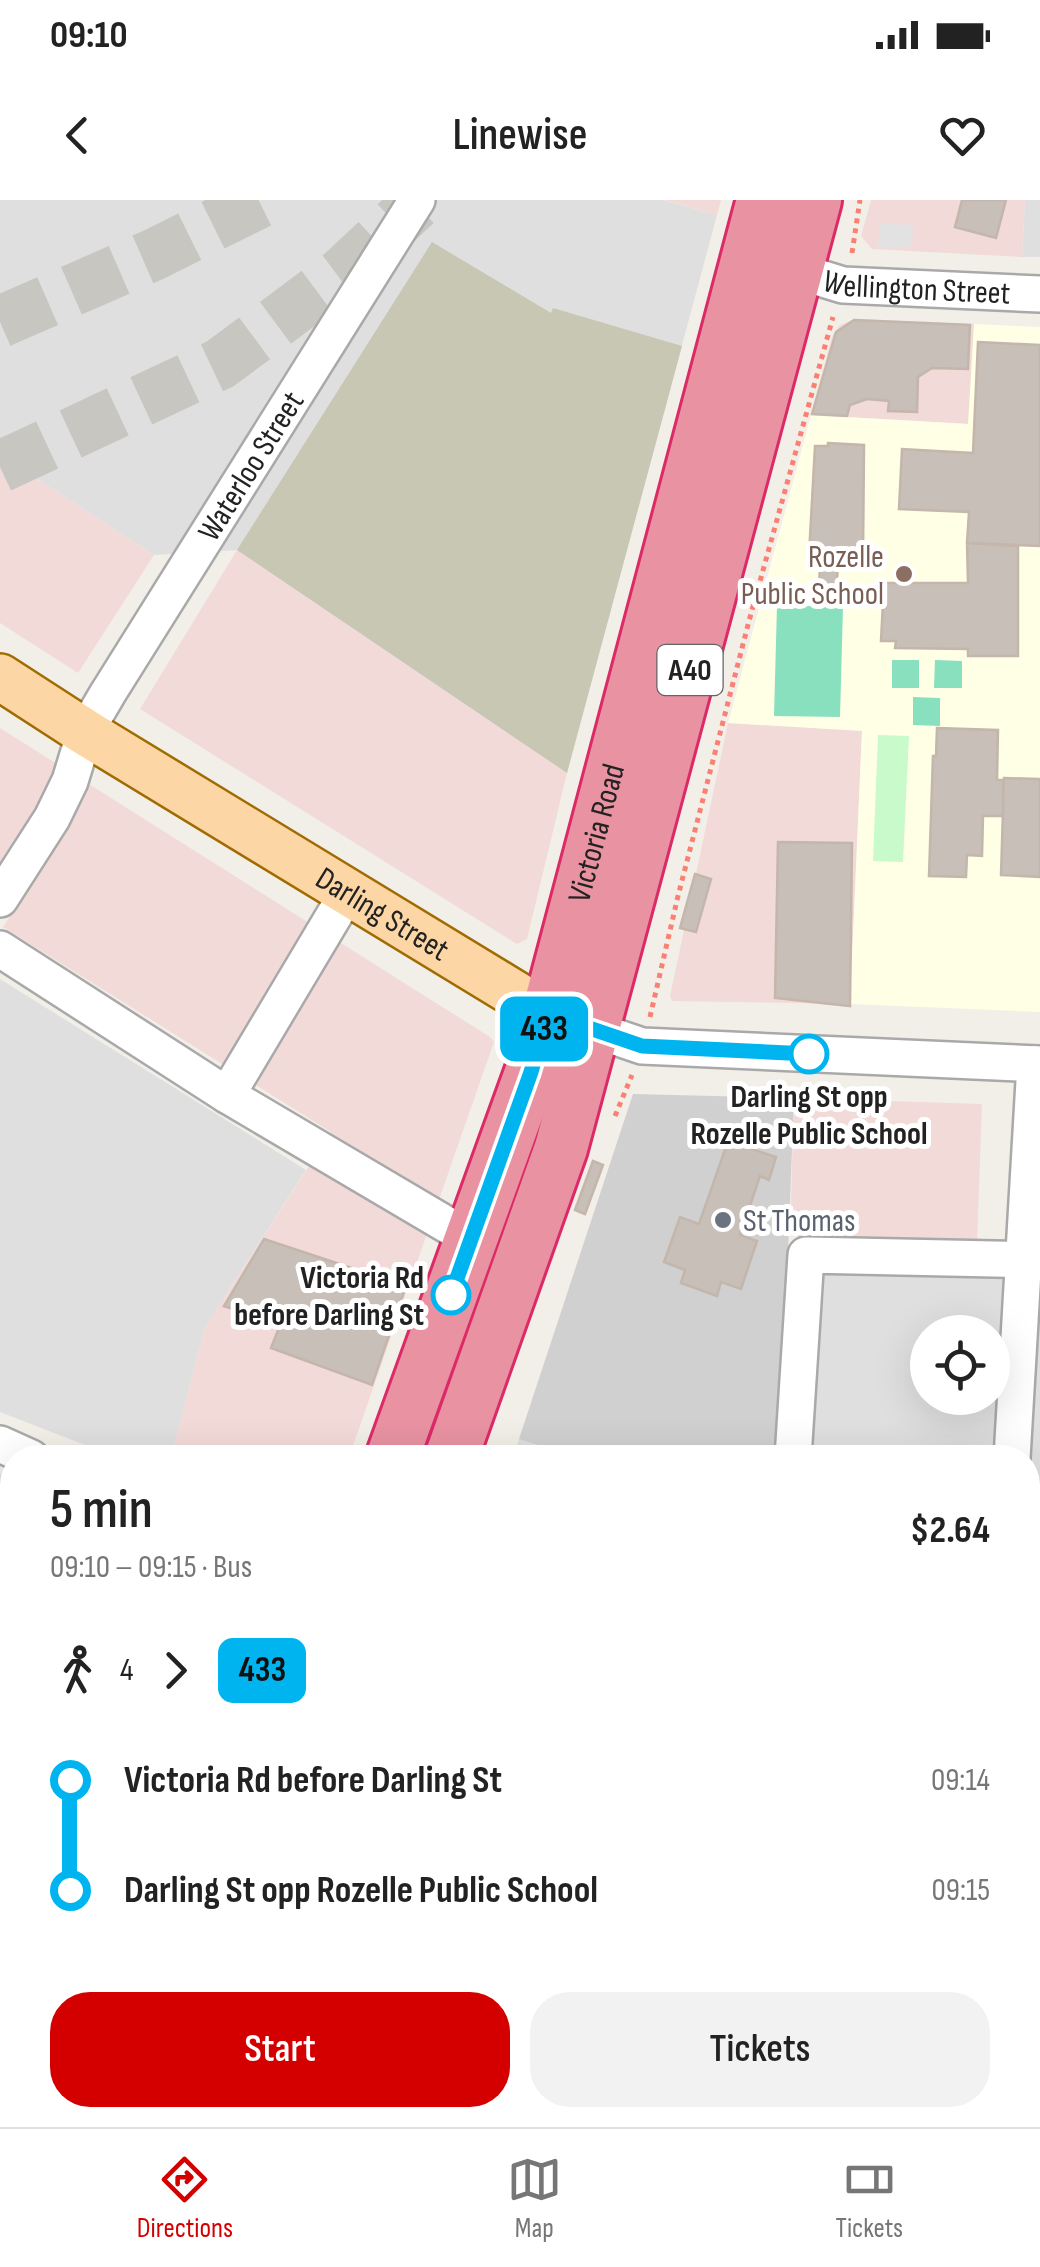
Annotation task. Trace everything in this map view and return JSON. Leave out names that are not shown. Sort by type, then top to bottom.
[{"type":"highway","name":"Victoria Road","points":[[397,1445],[536,1059],[571,1022],[815,200]]},
{"type":"highway","name":"Victoria Road","points":[[456,1445],[560,1148],[571,1022],[761,209]]},
{"type":"highway","points":[[761,209],[771,250],[796,271]]},
{"type":"main road","name":"Darling Street","points":[[0,677],[348,892],[571,1022]]},
{"type":"street","name":"Waterloo Street","points":[[0,899],[60,801],[84,732],[417,200]]},
{"type":"street","name":"Wellington Street","points":[[796,271],[842,285],[1040,294]]},
{"type":"street","points":[[227,1095],[348,892]]},
{"type":"street","points":[[0,949],[227,1095],[471,1239]]},
{"type":"street","name":"Darling Street","points":[[571,1022],[642,1046],[1037,1064]]},
{"type":"street","points":[[1013,1445],[1032,1259],[1037,1064]]},
{"type":"street","points":[[794,1445],[806,1255],[1032,1259]]},
{"type":"shaded area","points":[[0,200],[663,200],[717,215],[567,773],[237,550],[154,555],[0,455]]},
{"type":"shaded area","points":[[664,200],[721,200],[717,215]]},
{"type":"shaded area","points":[[871,200],[1025,200],[1022,257],[872,249],[861,236]]},
{"type":"shaded area","points":[[1025,200],[1040,200],[1040,257],[1022,257]]},
{"type":"shaded area","points":[[881,223],[914,225],[910,248],[877,247]]},
{"type":"shaded area","points":[[432,242],[551,313],[553,308],[682,346],[567,773],[237,550]]},
{"type":"shaded area","points":[[856,319],[974,324],[969,424],[811,415],[832,336],[840,325]]},
{"type":"shaded area","name":"Rozelle Public School","points":[[974,324],[1040,327],[1040,1012],[850,1004],[862,731],[728,723],[811,415],[968,424]]},
{"type":"shaded area","points":[[0,455],[154,555],[78,673],[0,623]]},
{"type":"shaded area","points":[[237,550],[567,773],[527,939],[517,944],[140,709]]},
{"type":"shaded area","points":[[728,723],[862,730],[850,1004],[672,1001]]},
{"type":"shaded area","points":[[0,728],[494,1042],[353,1445],[174,1445],[205,1327],[331,1132],[3,927],[27,890],[0,873]]},
{"type":"shaded area","points":[[0,979],[306,1170],[205,1327],[174,1445],[85,1445],[0,1412]]},
{"type":"shaded area","points":[[633,1094],[794,1098],[780,1445],[537,1445],[519,1439]]},
{"type":"shaded area","points":[[794,1098],[982,1104],[977,1243],[790,1236]]},
{"type":"shaded area","points":[[835,1266],[1040,1277],[1040,1445],[814,1445],[822,1274]]},
{"type":"green space","points":[[777,605],[843,607],[840,717],[774,716]]},
{"type":"green space","points":[[892,660],[919,660],[919,688],[892,688]]},
{"type":"green space","points":[[935,660],[962,661],[962,688],[934,688]]},
{"type":"green space","points":[[913,697],[940,698],[940,726],[913,725]]},
{"type":"green space","points":[[878,735],[909,736],[903,862],[873,861]]},
{"type":"building","points":[[962,200],[1006,200],[996,238],[955,227]]},
{"type":"building","points":[[854,320],[970,325],[968,369],[932,368],[918,377],[917,412],[888,411],[889,401],[867,399],[850,405],[847,416],[812,414],[836,332]]},
{"type":"building","points":[[978,342],[1040,345],[1040,546],[967,543],[969,512],[899,509],[902,449],[973,453]]},
{"type":"building","points":[[864,445],[863,558],[838,556],[837,585],[819,584],[820,569],[811,569],[809,555],[815,446]]},
{"type":"building","points":[[967,543],[1018,546],[1018,656],[968,656],[968,649],[895,648],[896,641],[881,641],[884,583],[968,583]]},
{"type":"building","points":[[937,728],[998,730],[997,780],[1003,780],[1003,816],[983,816],[982,856],[967,855],[966,877],[929,876]]},
{"type":"building","points":[[1004,778],[1040,779],[1040,877],[1001,875]]},
{"type":"building","points":[[778,842],[852,843],[850,1006],[775,998]]},
{"type":"building","points":[[695,874],[711,879],[696,932],[680,928]]},
{"type":"building","name":"St Thomas","points":[[728,1141],[776,1157],[769,1180],[760,1176],[740,1235],[757,1241],[741,1289],[721,1282],[717,1296],[681,1283],[685,1270],[664,1262],[680,1217],[699,1224]]},
{"type":"building","points":[[593,1161],[603,1165],[585,1214],[575,1210]]},
{"type":"building","points":[[264,1239],[406,1286],[372,1385],[271,1348],[280,1325],[224,1306]]},
{"type":"tunnel","points":[[0,322],[153,255],[264,200]]},
{"type":"tunnel","points":[[0,467],[220,364],[341,274],[416,204]]},
{"type":"bus line","name":"433","points":[[451,1295],[548,1014],[642,1046],[809,1054]]},
{"type":"place","name":"Rozelle Public School","points":[[904,574]]},
{"type":"place","name":"Darling St opp Rozelle Public School","points":[[809,1054]]},
{"type":"place","name":"St Thomas","points":[[723,1220]]},
{"type":"place","name":"Victoria Rd before Darling St","points":[[451,1295]]}]
